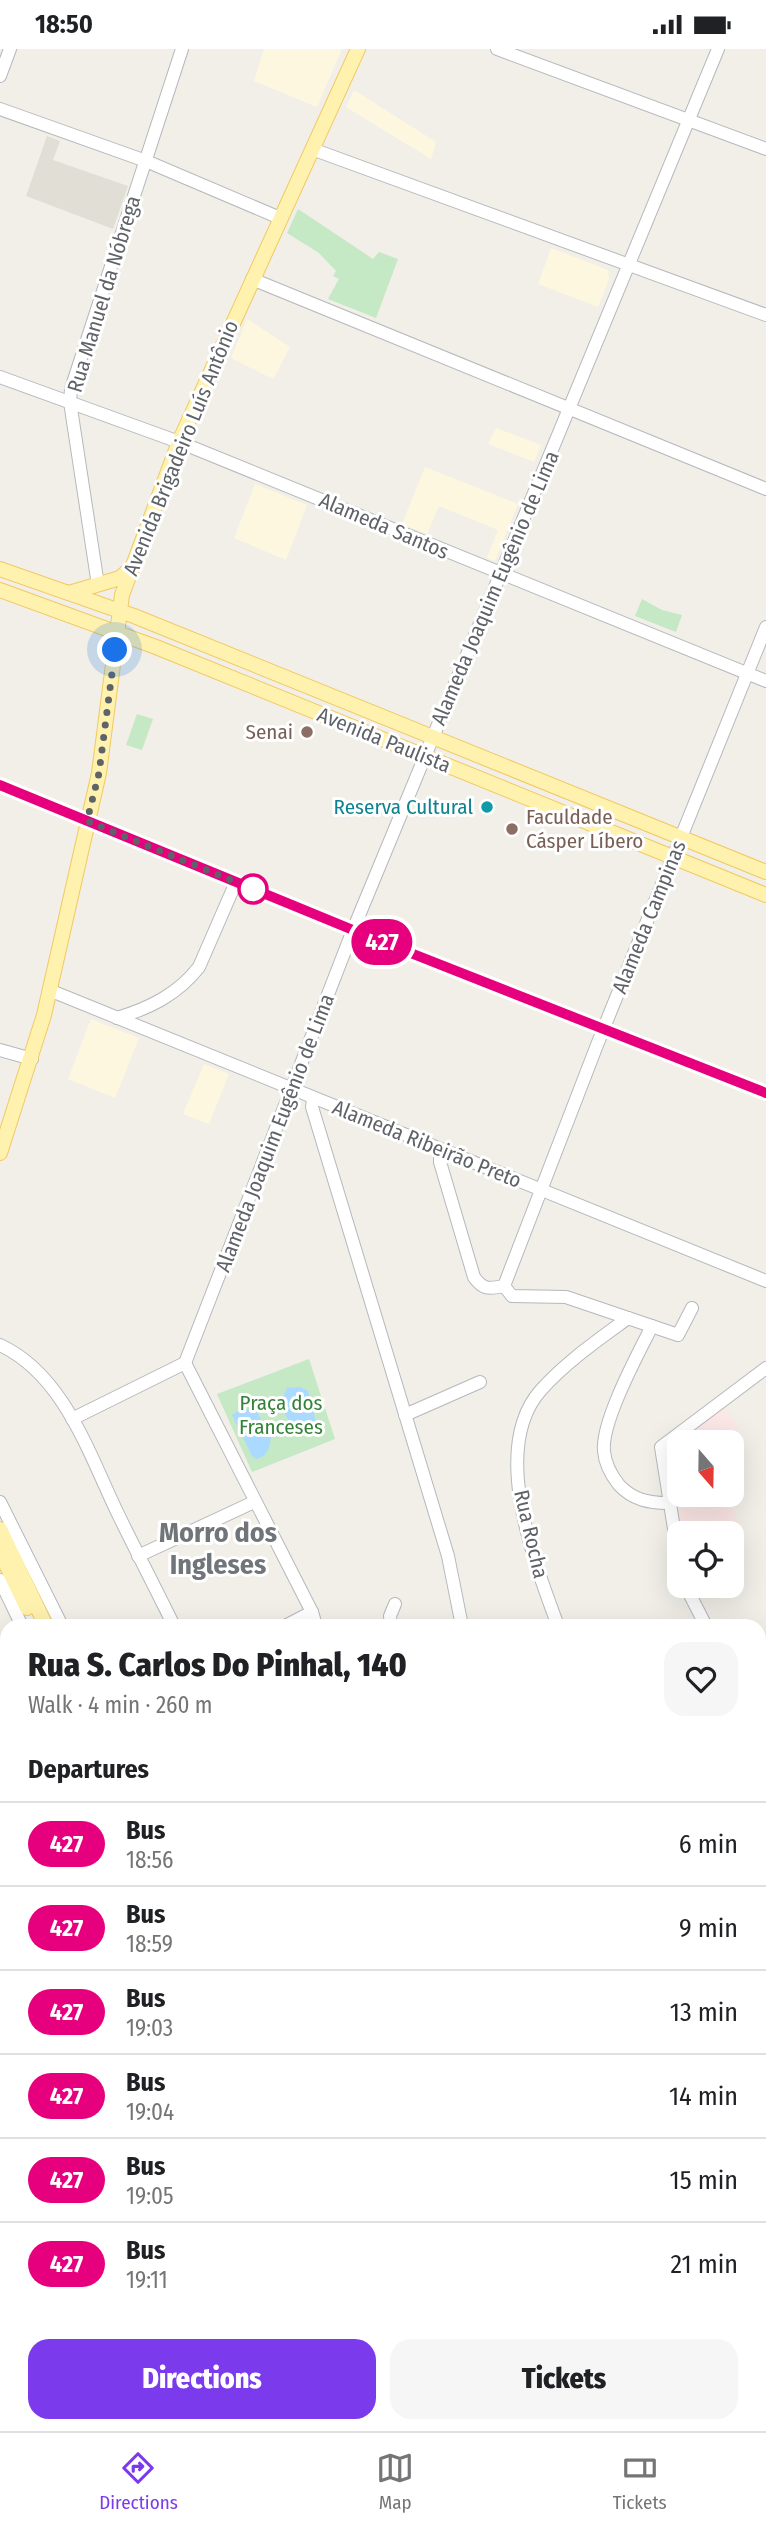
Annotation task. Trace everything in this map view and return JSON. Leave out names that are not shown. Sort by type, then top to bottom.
[{"type":"main road","name":"Avenida Brigadeiro Luís Antônio","points":[[0,1153],[32,1059],[99,773],[120,611],[132,565],[179,442],[358,49]]},
{"type":"main road","points":[[68,593],[125,576],[132,565]]},
{"type":"main road","name":"Avenida Paulista","points":[[0,569],[120,611],[766,872]]},
{"type":"main road","name":"Avenida Paulista","points":[[0,590],[117,631],[766,895]]},
{"type":"main road","points":[[0,1529],[43,1619]]},
{"type":"main road","points":[[0,1552],[33,1619]]},
{"type":"street","points":[[0,76],[10,49]]},
{"type":"street","name":"Rua Manuel da Nóbrega","points":[[98,585],[70,402],[71,389],[182,49]]},
{"type":"street","points":[[497,49],[766,149]]},
{"type":"street","name":"Alameda Joaquim Eugênio de Lima","points":[[185,1363],[354,930],[718,49]]},
{"type":"street","points":[[0,109],[146,161],[280,218]]},
{"type":"street","points":[[312,149],[766,315]]},
{"type":"street","points":[[252,279],[766,489]]},
{"type":"street","name":"Alameda Santos","points":[[0,377],[179,442],[766,681]]},
{"type":"street","name":"Alameda Campinas","points":[[504,1286],[604,1027],[766,627]]},
{"type":"street","points":[[0,785],[354,930],[766,1093]]},
{"type":"street","points":[[117,1018],[148,1009],[190,978],[199,967],[236,882]]},
{"type":"street","name":"Alameda Ribeirão Preto","points":[[49,990],[766,1281]]},
{"type":"street","points":[[0,1050],[32,1059]]},
{"type":"street","points":[[313,1099],[312,1107],[448,1556],[461,1619]]},
{"type":"street","points":[[440,1149],[440,1163],[474,1277],[480,1285],[489,1290],[504,1286],[512,1296],[566,1297],[680,1335],[692,1308]]},
{"type":"street","name":"Rua Rocha","points":[[555,1619],[536,1567],[523,1515],[518,1458],[521,1429],[539,1392],[584,1351],[628,1318]]},
{"type":"street","points":[[652,1326],[607,1428],[604,1451],[608,1469],[631,1495],[652,1502],[667,1503]]},
{"type":"street","points":[[0,1345],[11,1350],[43,1378],[72,1419],[170,1619]]},
{"type":"street","points":[[72,1419],[185,1363],[314,1619]]},
{"type":"street","points":[[680,1430],[766,1368]]},
{"type":"street","points":[[405,1415],[480,1382]]},
{"type":"street","points":[[667,1440],[661,1455],[667,1496]]},
{"type":"street","points":[[0,1502],[58,1619]]},
{"type":"street","points":[[138,1556],[254,1502]]},
{"type":"street","points":[[0,1580],[19,1619]]},
{"type":"street","points":[[692,1598],[702,1619]]},
{"type":"street","points":[[390,1619],[395,1604]]},
{"type":"street","points":[[298,1619],[312,1612]]},
{"type":"street","points":[[0,1823],[0,1842]]},
{"type":"shaded area","points":[[264,49],[342,49],[317,107],[254,81]]},
{"type":"shaded area","points":[[354,90],[436,142],[431,159],[346,107]]},
{"type":"shaded area","points":[[47,136],[60,141],[53,160],[128,186],[113,229],[26,196]]},
{"type":"shaded area","points":[[551,248],[608,270],[609,279],[598,307],[538,284]]},
{"type":"shaded area","points":[[247,319],[290,347],[273,379],[231,358]]},
{"type":"shaded area","points":[[496,428],[541,445],[534,462],[488,444]]},
{"type":"shaded area","points":[[425,467],[518,504],[495,561],[487,558],[498,530],[439,506],[427,534],[402,524]]},
{"type":"shaded area","points":[[255,484],[307,505],[286,560],[234,538]]},
{"type":"shaded area","points":[[91,1019],[139,1038],[115,1098],[68,1079]]},
{"type":"shaded area","points":[[204,1064],[229,1074],[209,1124],[183,1114]]},
{"type":"shaded area","points":[[724,1406],[739,1429],[736,1430],[692,1430]]},
{"type":"shaded area","points":[[676,1507],[732,1507],[738,1521],[678,1521]]},
{"type":"green space","points":[[298,209],[373,259],[379,252],[398,259],[376,318],[328,299],[339,279],[333,276],[336,271],[319,253],[287,233]]},
{"type":"green space","points":[[642,599],[662,610],[682,615],[676,632],[635,616]]},
{"type":"green space","points":[[137,714],[153,719],[142,750],[126,745]]},
{"type":"green space","name":"Praça dos Franceses","points":[[309,1359],[335,1439],[252,1472],[217,1394]]},
{"type":"water","points":[[300,1387],[308,1391],[316,1422],[304,1430],[291,1426],[280,1404],[287,1388]]},
{"type":"water","points":[[244,1408],[257,1412],[271,1438],[267,1451],[256,1459],[232,1415]]},
{"type":"bus line","name":"427","points":[[0,785],[370,937],[766,1093]]},
{"type":"place","name":"Senai","points":[[307,732]]},
{"type":"place","name":"Reserva Cultural","points":[[487,807]]},
{"type":"place","name":"Faculdade Cásper Líbero","points":[[512,829]]},
{"type":"district","name":"Morro dos Ingleses","points":[[218,1548]]},
{"type":"route","points":[[115,650],[99,773],[87,821],[253,889]]}]
